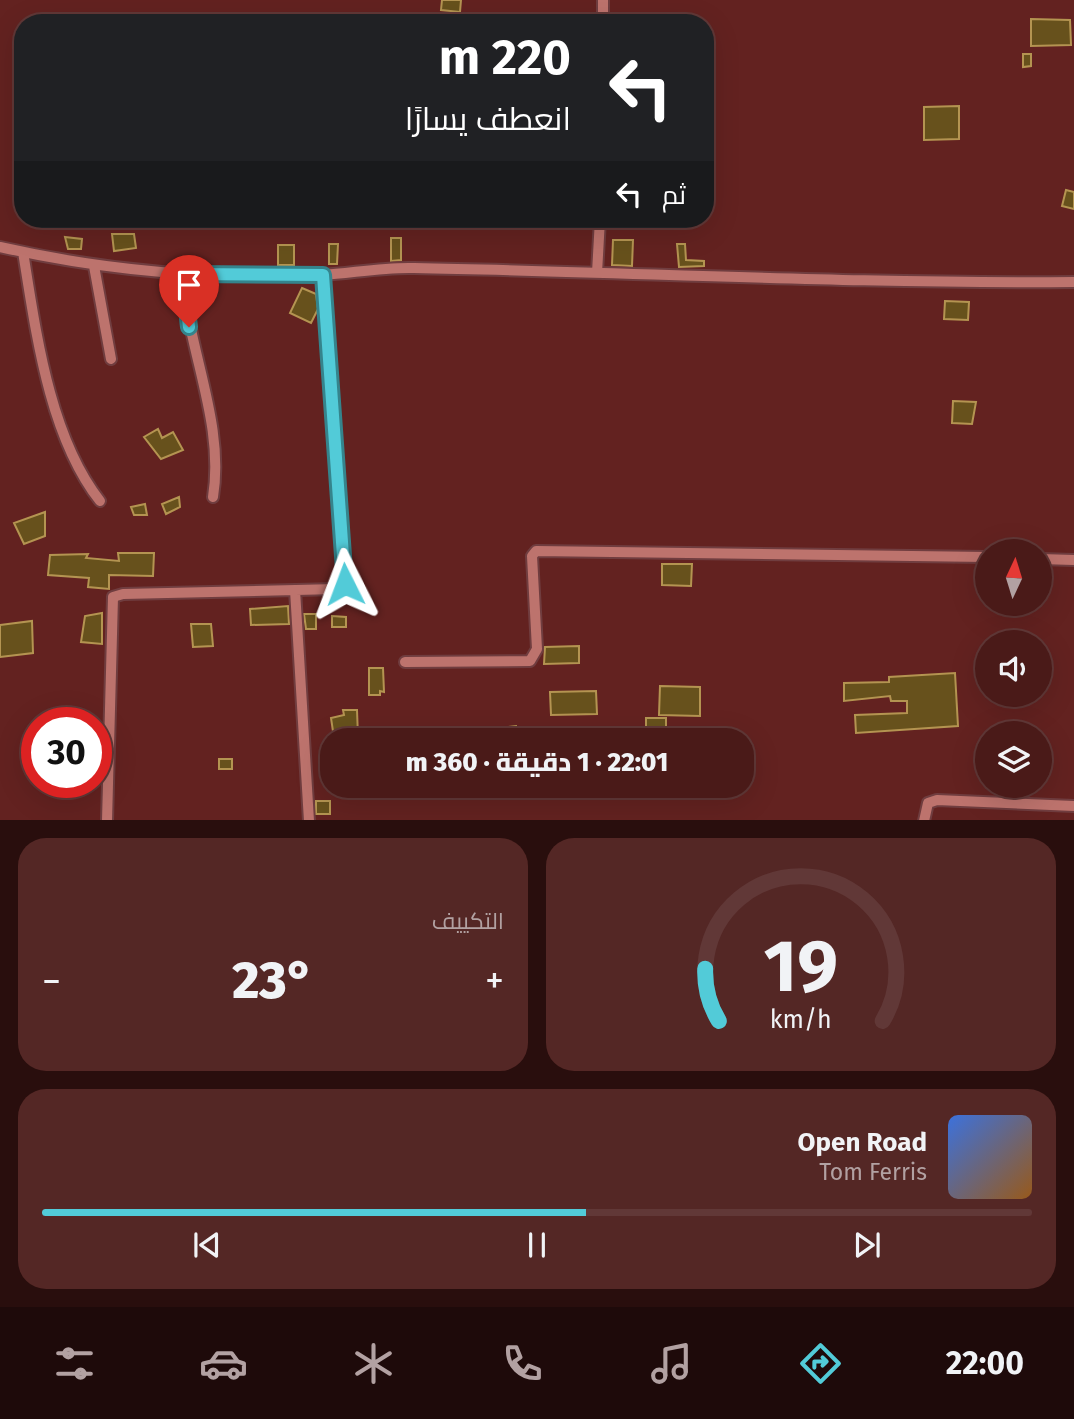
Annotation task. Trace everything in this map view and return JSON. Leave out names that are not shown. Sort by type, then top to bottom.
[{"type":"street","points":[[597,273],[600,228]]},
{"type":"street","points":[[0,247],[94,266],[183,274],[323,275],[381,268],[804,280],[1074,282]]},
{"type":"street","points":[[23,252],[33,317],[59,422],[75,463],[100,501]]},
{"type":"street","points":[[94,266],[111,359]]},
{"type":"street","points":[[183,274],[185,306],[216,444],[218,468],[213,496]]},
{"type":"street","points":[[107,820],[113,597],[122,594],[337,589],[343,587],[346,580],[323,275]]},
{"type":"street","points":[[405,662],[530,661],[535,657],[537,649],[532,556],[536,551],[975,557]]},
{"type":"street","points":[[1052,559],[1074,560]]},
{"type":"street","points":[[295,590],[309,820]]},
{"type":"street","points":[[924,820],[928,803],[937,800],[1074,806]]},
{"type":"building","points":[[442,0],[461,0],[460,12],[441,10]]},
{"type":"building","points":[[1031,19],[1070,20],[1071,45],[1031,46]]},
{"type":"building","points":[[1023,54],[1031,54],[1031,66],[1023,67]]},
{"type":"building","points":[[959,106],[959,139],[924,140],[924,107]]},
{"type":"building","points":[[1066,190],[1074,192],[1074,209],[1062,206]]},
{"type":"building","points":[[112,234],[134,234],[136,248],[114,251]]},
{"type":"building","points":[[65,237],[82,239],[81,249],[68,249]]},
{"type":"building","points":[[391,238],[401,238],[401,260],[391,261]]},
{"type":"building","points":[[613,240],[633,240],[632,266],[612,265]]},
{"type":"building","points":[[329,244],[338,244],[337,264],[329,264]]},
{"type":"building","points":[[677,244],[685,244],[686,260],[704,261],[704,266],[679,267]]},
{"type":"building","points":[[278,245],[294,245],[294,265],[278,265]]},
{"type":"building","points":[[302,288],[316,294],[318,309],[311,323],[290,313]]},
{"type":"building","points":[[945,301],[969,302],[968,320],[944,319]]},
{"type":"building","points":[[953,401],[976,402],[972,424],[952,423]]},
{"type":"building","points":[[158,429],[162,438],[173,432],[183,450],[161,459],[144,437]]},
{"type":"building","points":[[179,497],[180,507],[166,514],[162,504]]},
{"type":"building","points":[[145,504],[147,515],[134,515],[131,507]]},
{"type":"building","points":[[45,512],[45,536],[24,544],[14,523]]},
{"type":"building","points":[[118,553],[154,553],[153,576],[109,575],[109,589],[88,587],[89,578],[48,575],[50,555],[88,554],[86,558],[119,561]]},
{"type":"building","points":[[662,564],[692,564],[691,586],[662,585]]},
{"type":"building","points":[[288,606],[289,624],[251,625],[250,609]]},
{"type":"building","points":[[102,613],[102,644],[81,642],[85,616]]},
{"type":"building","points":[[304,614],[316,614],[316,629],[306,629]]},
{"type":"building","points":[[332,616],[346,617],[346,627],[332,627]]},
{"type":"building","points":[[32,621],[33,653],[0,657],[0,625]]},
{"type":"building","points":[[191,624],[211,624],[213,646],[193,647]]},
{"type":"building","points":[[579,646],[579,663],[544,664],[545,647]]},
{"type":"building","points":[[369,668],[383,668],[384,692],[380,691],[380,695],[369,695]]},
{"type":"building","points":[[955,673],[958,726],[856,733],[855,715],[907,713],[907,701],[891,701],[890,696],[844,701],[844,683],[889,682],[889,677]]},
{"type":"building","points":[[660,686],[700,687],[700,716],[659,715]]},
{"type":"building","points":[[596,691],[597,714],[551,715],[550,692]]},
{"type":"building","points":[[343,710],[357,710],[358,728],[332,728],[331,718],[344,715]]},
{"type":"building","points":[[646,718],[666,718],[666,728],[646,728]]},
{"type":"building","points":[[219,759],[232,759],[232,769],[219,769]]},
{"type":"building","points":[[316,801],[330,801],[330,814],[316,814]]},
{"type":"route","points":[[189,327],[183,274],[323,275],[345,584]]}]
